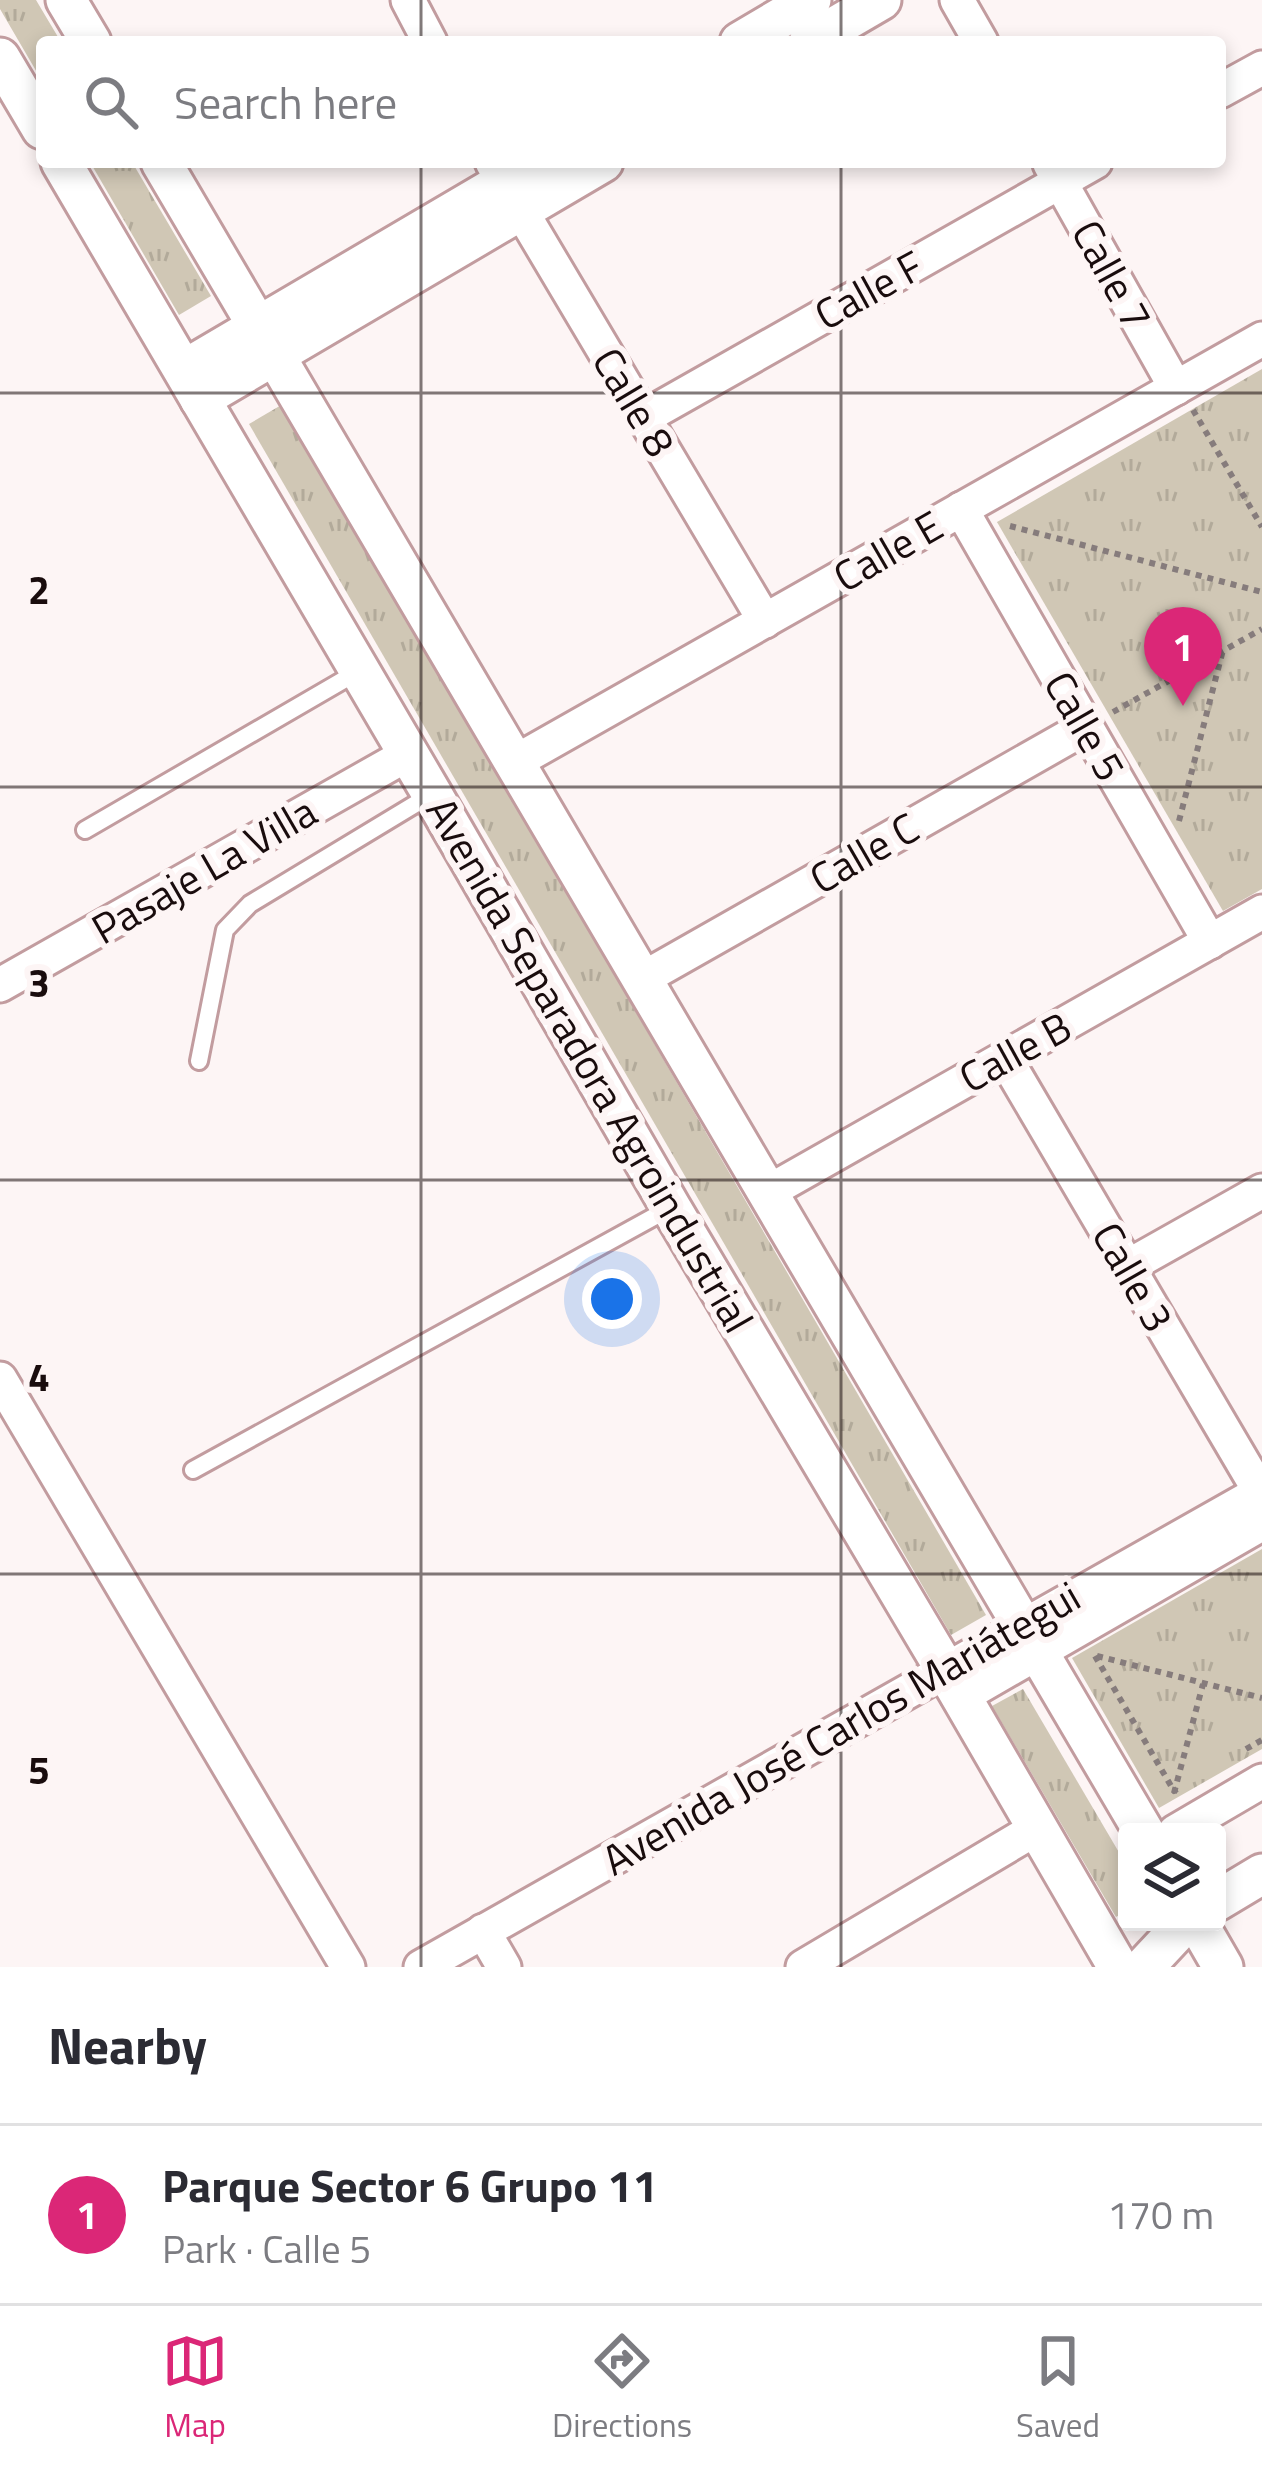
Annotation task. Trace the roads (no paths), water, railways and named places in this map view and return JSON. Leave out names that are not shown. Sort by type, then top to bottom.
[{"type":"street","points":[[66,0],[87,36]]},
{"type":"street","points":[[409,0],[427,36]]},
{"type":"street","points":[[750,36],[811,0]]},
{"type":"street","points":[[819,36],[881,0]]},
{"type":"street","points":[[957,0],[978,36]]},
{"type":"street","points":[[0,58],[36,119]]},
{"type":"street","points":[[1226,89],[1262,68]]},
{"type":"street","name":"Avenida Separadora Agroindustrial","points":[[65,168],[1118,1967]]},
{"type":"street","name":"Avenida Separadora Agroindustrial","points":[[165,168],[1139,1823]]},
{"type":"street","points":[[192,385],[505,185],[577,168]]},
{"type":"street","name":"Calle 7","points":[[1054,172],[1178,387]]},
{"type":"street","name":"Calle F","points":[[643,418],[1054,172]]},
{"type":"street","name":"Calle 8","points":[[505,185],[764,621]]},
{"type":"street","name":"Calle E","points":[[514,763],[1262,339]]},
{"type":"street","name":"Calle 5","points":[[961,509],[1210,942]]},
{"type":"street","name":"Calle C","points":[[642,979],[1086,728]]},
{"type":"street","name":"Pasaje La Villa","points":[[0,986],[409,754]]},
{"type":"street","name":"Calle B","points":[[768,1192],[1262,912]]},
{"type":"street","name":"Calle 3","points":[[1005,1058],[1262,1500]]},
{"type":"street","points":[[1127,1268],[1262,1191]]},
{"type":"street","points":[[0,1379],[349,1967]]},
{"type":"street","name":"Avenida José Carlos Mariátegui","points":[[421,1967],[953,1681],[1262,1500]]},
{"type":"street","name":"Avenida José Carlos Mariátegui","points":[[1030,1638],[1095,1642],[1262,1500]]},
{"type":"street","points":[[1190,1823],[1262,1780]]},
{"type":"street","points":[[803,1967],[1039,1827]]},
{"type":"street","points":[[1226,1896],[1262,1874]]},
{"type":"street","points":[[483,1931],[504,1967]]},
{"type":"street","points":[[1144,1967],[1178,1931]]},
{"type":"street","points":[[1202,1931],[1223,1967]]},
{"type":"lane","points":[[85,830],[360,671]]},
{"type":"lane","points":[[199,1061],[225,930],[250,904],[432,794]]},
{"type":"lane","points":[[193,1470],[670,1208]]},
{"type":"place","name":"Parque Sector 6 Grupo 11","points":[[1183,706]]}]
